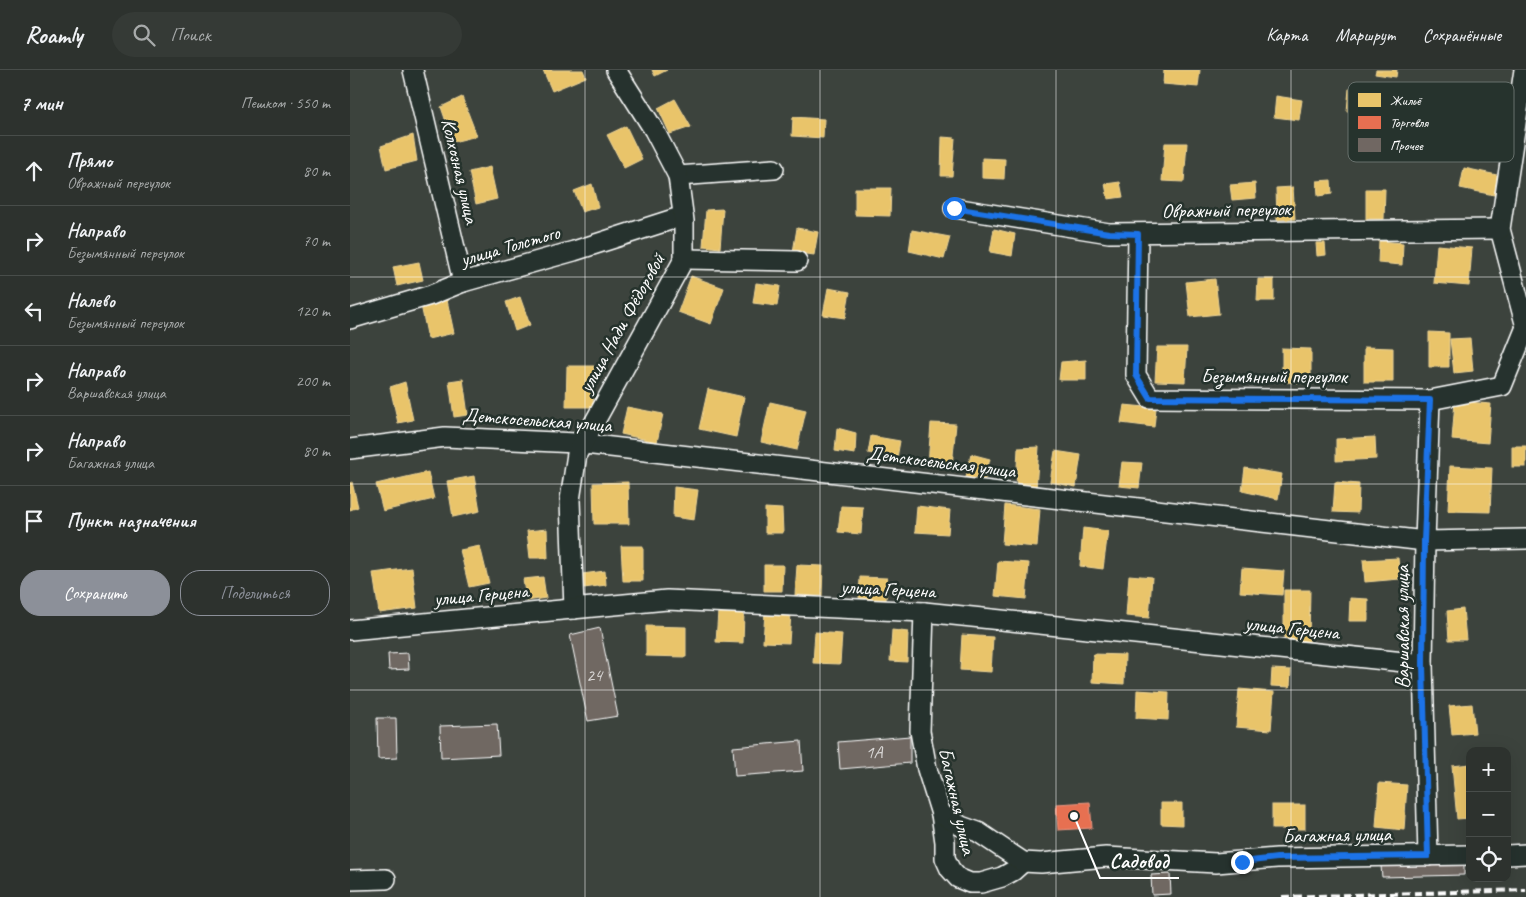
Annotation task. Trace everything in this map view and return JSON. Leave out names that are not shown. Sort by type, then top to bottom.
[{"type":"street","name":"Колхозная улица","points":[[413,70],[463,282]]},
{"type":"street","name":"улица Нади Фёдоровой","points":[[574,609],[570,500],[577,454],[684,258],[683,216],[678,176],[654,130],[616,70]]},
{"type":"street","points":[[1514,136],[1524,70]]},
{"type":"street","points":[[1510,162],[1500,229],[1526,327]]},
{"type":"street","points":[[678,176],[774,169]]},
{"type":"street","name":"Овражный переулок","points":[[954,208],[1109,233],[1500,229]]},
{"type":"street","name":"улица Толстого","points":[[350,319],[431,295],[463,282],[683,216]]},
{"type":"street","name":"Безымянный переулок","points":[[1138,234],[1136,375],[1150,398],[1430,400],[1502,386],[1526,327]]},
{"type":"street","points":[[684,258],[797,261]]},
{"type":"street","name":"Варшавская улица","points":[[1428,856],[1423,664],[1424,541],[1430,400]]},
{"type":"street","name":"Детскосельская улица","points":[[350,449],[445,437],[582,444],[1424,541],[1526,539]]},
{"type":"street","name":"улица Герцена","points":[[350,630],[667,600],[924,612],[1423,664]]},
{"type":"street","name":"Багажная улица","points":[[924,612],[920,730],[927,769],[941,814],[946,858],[950,869],[958,878],[981,883],[1002,877],[1013,871],[1023,862],[1041,864],[1106,857],[1216,863],[1277,858],[1466,855]]},
{"type":"street","points":[[941,814],[961,826],[978,832],[1023,862]]},
{"type":"street","points":[[945,842],[953,831],[961,826]]},
{"type":"street","points":[[1511,855],[1526,854]]},
{"type":"street","points":[[350,880],[386,879]]},
{"type":"building: Жильё","points":[[543,70],[583,70],[586,77],[552,91]]},
{"type":"building: Жильё","points":[[652,70],[667,70],[655,76]]},
{"type":"building: Жильё","points":[[1164,70],[1200,70],[1198,87],[1163,84]]},
{"type":"building: Жильё","points":[[1376,70],[1397,70],[1396,77],[1375,74]]},
{"type":"building: Жильё","points":[[1276,96],[1302,100],[1299,120],[1274,117]]},
{"type":"building: Жильё","points":[[462,97],[477,136],[453,142],[441,107]]},
{"type":"building: Жильё","points":[[675,99],[691,127],[670,134],[658,108]]},
{"type":"building: Жильё","points":[[793,117],[824,119],[823,138],[792,136]]},
{"type":"building: Жильё","points":[[626,126],[642,159],[624,168],[607,135]]},
{"type":"building: Жильё","points":[[413,135],[417,161],[386,169],[381,146]]},
{"type":"building: Жильё","points":[[942,137],[955,138],[952,176],[941,176]]},
{"type":"building: Жильё","points":[[1165,143],[1187,143],[1184,182],[1162,181]]},
{"type":"building: Жильё","points":[[982,158],[1005,159],[1004,179],[982,178]]},
{"type":"building: Жильё","points":[[490,167],[497,199],[476,204],[469,172]]},
{"type":"building: Жильё","points":[[1464,168],[1497,175],[1494,195],[1460,188]]},
{"type":"building: Жильё","points":[[1331,180],[1332,194],[1318,196],[1317,181]]},
{"type":"building: Жильё","points":[[1120,182],[1123,197],[1108,199],[1105,184]]},
{"type":"building: Жильё","points":[[1255,183],[1256,198],[1232,200],[1230,185]]},
{"type":"building: Жильё","points":[[592,184],[598,207],[582,212],[574,191]]},
{"type":"building: Жильё","points":[[1293,187],[1295,219],[1277,220],[1276,188]]},
{"type":"building: Жильё","points":[[855,188],[891,188],[890,216],[855,215]]},
{"type":"building: Жильё","points":[[1366,189],[1385,189],[1384,219],[1366,219]]},
{"type":"building: Жильё","points":[[723,209],[720,248],[703,246],[706,210]]},
{"type":"building: Жильё","points":[[797,228],[818,232],[814,255],[793,252]]},
{"type":"building: Жильё","points":[[994,229],[1015,234],[1012,256],[990,252]]},
{"type":"building: Жильё","points":[[912,230],[950,237],[944,259],[909,251]]},
{"type":"building: Жильё","points":[[1379,241],[1403,243],[1402,265],[1378,263]]},
{"type":"building: Жильё","points":[[1316,243],[1325,243],[1326,255],[1317,256]]},
{"type":"building: Жильё","points":[[1437,245],[1472,248],[1469,286],[1434,283]]},
{"type":"building: Жильё","points":[[419,262],[423,280],[397,286],[393,267]]},
{"type":"building: Жильё","points":[[691,276],[724,288],[711,324],[678,312]]},
{"type":"building: Жильё","points":[[1215,279],[1219,314],[1190,317],[1186,282]]},
{"type":"building: Жильё","points":[[1258,279],[1274,279],[1274,301],[1257,301]]},
{"type":"building: Жильё","points":[[756,283],[780,286],[777,306],[753,303]]},
{"type":"building: Жильё","points":[[828,288],[850,292],[845,318],[823,315]]},
{"type":"building: Жильё","points":[[520,297],[530,325],[515,331],[506,302]]},
{"type":"building: Жильё","points":[[447,300],[454,333],[428,339],[421,305]]},
{"type":"building: Жильё","points":[[1429,332],[1449,333],[1449,367],[1429,367]]},
{"type":"building: Жильё","points":[[1470,338],[1473,371],[1454,373],[1450,339]]},
{"type":"building: Жильё","points":[[1157,347],[1187,347],[1185,382],[1155,381]]},
{"type":"building: Жильё","points":[[1364,347],[1393,348],[1393,382],[1364,382]]},
{"type":"building: Жильё","points":[[1282,348],[1311,349],[1311,383],[1282,382]]},
{"type":"building: Жильё","points":[[1086,360],[1086,380],[1059,380],[1061,362]]},
{"type":"building: Жильё","points":[[567,366],[594,366],[593,407],[566,407]]},
{"type":"building: Жильё","points":[[463,379],[468,415],[454,417],[449,381]]},
{"type":"building: Жильё","points":[[405,382],[413,420],[398,423],[390,387]]},
{"type":"building: Жильё","points":[[708,389],[744,397],[736,437],[699,429]]},
{"type":"building: Жильё","points":[[1455,401],[1491,404],[1488,443],[1452,440]]},
{"type":"building: Жильё","points":[[770,402],[806,410],[797,450],[761,442]]},
{"type":"building: Жильё","points":[[1124,405],[1156,408],[1154,427],[1121,423]]},
{"type":"building: Жильё","points":[[627,407],[663,414],[657,442],[621,434]]},
{"type":"building: Жильё","points":[[931,423],[956,424],[952,466],[928,465]]},
{"type":"building: Жильё","points":[[837,428],[856,433],[855,454],[835,451]]},
{"type":"building: Жильё","points":[[871,436],[900,441],[897,458],[868,453]]},
{"type":"building: Жильё","points":[[1375,437],[1376,459],[1336,461],[1336,439]]},
{"type":"building: Жильё","points":[[1512,446],[1526,446],[1526,467],[1512,467]]},
{"type":"building: Жильё","points":[[1039,447],[1036,489],[1016,487],[1018,448]]},
{"type":"building: Жильё","points":[[1055,451],[1081,455],[1076,487],[1050,482]]},
{"type":"building: Жильё","points":[[971,454],[990,459],[984,482],[966,477]]},
{"type":"building: Жильё","points":[[1122,462],[1142,463],[1139,488],[1119,486]]},
{"type":"building: Жильё","points":[[1450,466],[1492,468],[1490,512],[1448,511]]},
{"type":"building: Жильё","points":[[1245,468],[1282,474],[1278,499],[1242,491]]},
{"type":"building: Жильё","points":[[428,472],[434,499],[383,511],[376,484]]},
{"type":"building: Жильё","points":[[474,476],[480,511],[453,517],[447,481]]},
{"type":"building: Жильё","points":[[352,482],[358,507],[350,510],[350,483]]},
{"type":"building: Жильё","points":[[628,482],[629,524],[594,524],[593,483]]},
{"type":"building: Жильё","points":[[1335,482],[1359,484],[1358,513],[1333,512]]},
{"type":"building: Жильё","points":[[674,487],[698,490],[694,520],[673,517]]},
{"type":"building: Жильё","points":[[1005,505],[1040,509],[1037,547],[1002,544]]},
{"type":"building: Жильё","points":[[841,506],[863,507],[861,534],[838,532]]},
{"type":"building: Жильё","points":[[917,506],[950,510],[948,534],[915,532]]},
{"type":"building: Жильё","points":[[765,508],[782,509],[783,533],[765,533]]},
{"type":"building: Жильё","points":[[1083,528],[1108,531],[1103,569],[1080,566]]},
{"type":"building: Жильё","points":[[547,529],[548,558],[530,558],[527,531]]},
{"type":"building: Жильё","points":[[480,546],[489,583],[469,587],[460,550]]},
{"type":"building: Жильё","points":[[621,546],[643,546],[643,581],[623,581]]},
{"type":"building: Жильё","points":[[1398,558],[1400,579],[1365,582],[1363,560]]},
{"type":"building: Жильё","points":[[998,561],[1029,563],[1026,599],[995,596]]},
{"type":"building: Жильё","points":[[764,565],[783,565],[782,591],[764,591]]},
{"type":"building: Жильё","points":[[797,565],[823,566],[822,596],[795,595]]},
{"type":"building: Жильё","points":[[412,568],[417,608],[379,613],[373,573]]},
{"type":"building: Жильё","points":[[1242,568],[1284,571],[1282,595],[1240,592]]},
{"type":"building: Жильё","points":[[605,571],[606,585],[584,588],[582,574]]},
{"type":"building: Жильё","points":[[1129,575],[1152,577],[1149,618],[1126,616]]},
{"type":"building: Жильё","points":[[543,577],[546,598],[526,601],[523,579]]},
{"type":"building: Жильё","points":[[860,577],[887,578],[886,601],[859,600]]},
{"type":"building: Жильё","points":[[1284,590],[1310,590],[1309,642],[1284,643]]},
{"type":"building: Жильё","points":[[1350,598],[1368,599],[1368,621],[1349,621]]},
{"type":"building: Жильё","points":[[1463,609],[1466,640],[1449,640],[1447,611]]},
{"type":"building: Жильё","points":[[718,611],[744,613],[743,643],[716,642]]},
{"type":"building: Жильё","points":[[765,612],[791,613],[789,643],[763,642]]},
{"type":"building: Жильё","points":[[646,626],[686,627],[686,657],[646,656]]},
{"type":"building: Жильё","points":[[892,630],[908,632],[907,662],[890,661]]},
{"type":"building: Жильё","points":[[815,632],[842,634],[840,664],[813,663]]},
{"type":"building: Жильё","points":[[962,635],[993,637],[991,672],[960,670]]},
{"type":"building: Жильё","points":[[1093,654],[1125,655],[1124,684],[1092,682]]},
{"type":"building: Жильё","points":[[1272,669],[1291,670],[1290,687],[1271,686]]},
{"type":"building: Жильё","points":[[1239,689],[1274,692],[1271,730],[1236,727]]},
{"type":"building: Жильё","points":[[1137,690],[1169,692],[1168,720],[1136,718]]},
{"type":"building: Жильё","points":[[1472,704],[1475,733],[1452,735],[1449,706]]},
{"type":"building: Жильё","points":[[1466,764],[1466,818],[1457,819],[1452,766]]},
{"type":"building: Жильё","points":[[1379,783],[1407,785],[1404,830],[1376,827]]},
{"type":"building: Жильё","points":[[1161,803],[1182,803],[1182,825],[1161,824]]},
{"type":"building: Жильё","points":[[1272,805],[1305,805],[1305,829],[1272,829]]},
{"type":"building: Торговля","points":[[1090,802],[1092,828],[1058,830],[1056,804]]},
{"type":"building: Прочее","points":[[600,628],[618,716],[588,721],[570,635]]},
{"type":"building: Прочее","points":[[408,653],[409,669],[389,670],[388,654]]},
{"type":"building: Прочее","points":[[377,718],[396,718],[397,758],[378,759]]},
{"type":"building: Прочее","points":[[497,724],[499,755],[441,758],[440,726]]},
{"type":"building: Прочее","points":[[910,736],[910,763],[840,769],[838,742]]},
{"type":"building: Прочее","points":[[801,741],[803,771],[735,776],[733,747]]},
{"type":"building: Прочее","points":[[1464,864],[1464,875],[1382,877],[1381,866]]},
{"type":"building: Прочее","points":[[1170,874],[1171,894],[1152,895],[1151,875]]},
{"type":"railway","points":[[1282,897],[1526,890]]},
{"type":"place","name":"Садовод","points":[[1074,816]]},
{"type":"route","points":[[954,208],[1109,233],[1138,234],[1136,375],[1150,398],[1430,400],[1424,541],[1423,664],[1428,856],[1277,858],[1242,862]]}]
